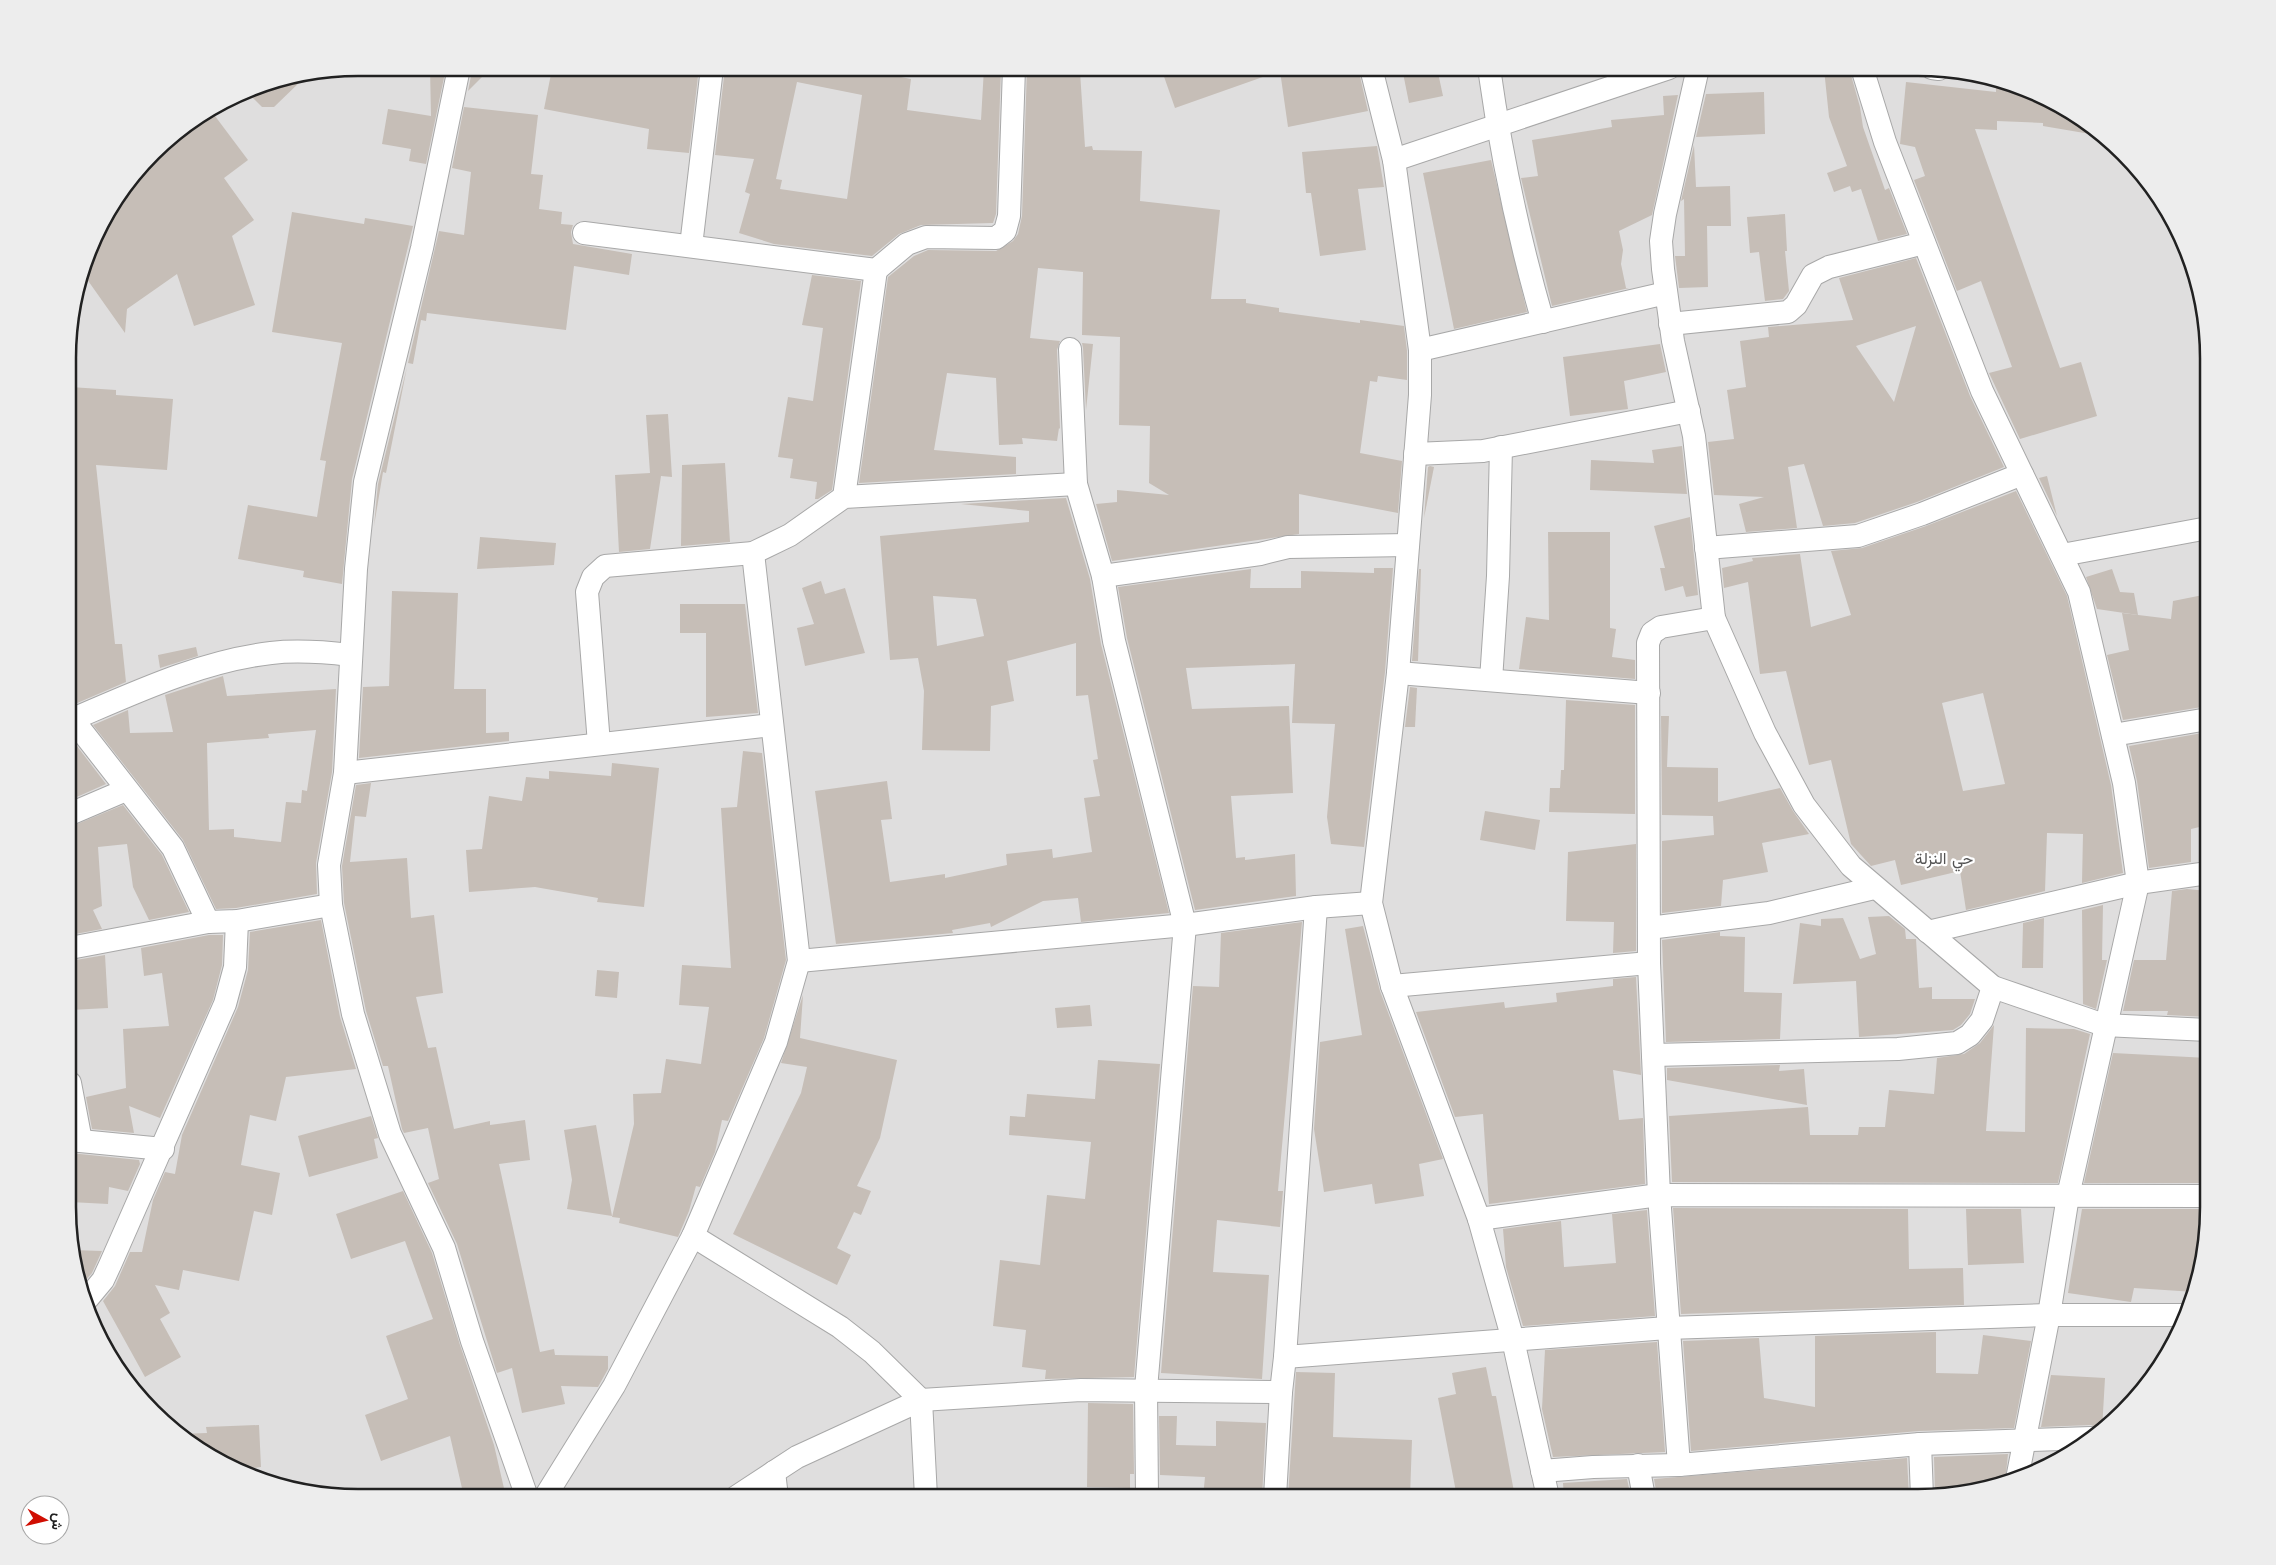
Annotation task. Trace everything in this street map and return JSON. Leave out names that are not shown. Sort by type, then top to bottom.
[{"type":"street","points":[[457,76],[422,248],[365,482],[350,655],[345,772],[330,865],[331,904],[353,1014],[390,1134],[444,1248],[472,1341],[524,1489]]},
{"type":"street","points":[[691,246],[711,76]]},
{"type":"street","points":[[844,496],[876,270],[907,244],[926,236],[985,239],[996,238],[1005,231],[1009,216],[1014,76]]},
{"type":"street","points":[[1373,76],[1394,160],[1420,350],[1420,395],[1398,673],[1371,903],[1392,986],[1479,1220],[1513,1340],[1546,1489]]},
{"type":"street","points":[[1490,76],[1497,126],[1525,260],[1543,322]]},
{"type":"street","points":[[1394,160],[1645,76]]},
{"type":"street","points":[[1696,76],[1661,241],[1666,294],[1670,324],[1694,436],[1714,618],[1765,733],[1804,805],[1851,866],[1874,888],[1992,987],[2104,1025],[2200,1030]]},
{"type":"street","points":[[1864,76],[1885,142],[1982,391],[2079,592],[2124,783],[2138,883],[2104,1025],[2068,1196],[2049,1315],[2018,1470]]},
{"type":"street","points":[[584,233],[876,270]]},
{"type":"street","points":[[1670,324],[1788,312],[1796,305],[1813,275],[1829,267],[1924,243]]},
{"type":"street","points":[[1420,350],[1666,294]]},
{"type":"street","points":[[1070,350],[1076,484],[1103,576],[1114,641],[1185,925],[1146,1389],[1147,1489]]},
{"type":"street","points":[[1415,454],[1483,451],[1689,411]]},
{"type":"street","points":[[1491,680],[1498,576],[1500,447]]},
{"type":"street","points":[[1706,548],[1858,536],[1922,514],[2022,474]]},
{"type":"street","points":[[599,744],[586,592],[593,577],[605,566],[753,552],[790,535],[844,496],[1076,484]]},
{"type":"street","points":[[2062,555],[2200,529]]},
{"type":"street","points":[[1103,576],[1260,554],[1288,547],[1408,545]]},
{"type":"street","points":[[550,1489],[614,1386],[693,1236],[776,1042],[799,961],[753,552]]},
{"type":"street","points":[[1679,1465],[1667,1328],[1659,1195],[1649,963],[1648,643],[1652,632],[1661,627],[1714,618]]},
{"type":"street","points":[[76,715],[214,664],[271,653],[315,652],[350,655]]},
{"type":"street","points":[[1398,673],[1649,693]]},
{"type":"street","points":[[2113,735],[2200,720]]},
{"type":"street","points":[[76,724],[172,848],[208,922]]},
{"type":"street","points":[[345,772],[772,725]]},
{"type":"street","points":[[76,811],[126,790]]},
{"type":"street","points":[[1928,932],[2138,883],[2200,874]]},
{"type":"street","points":[[1649,928],[1768,913],[1874,888]]},
{"type":"street","points":[[799,961],[1185,925],[1316,907],[1371,903]]},
{"type":"street","points":[[76,947],[208,922],[237,920],[331,904]]},
{"type":"street","points":[[1275,1489],[1316,907]]},
{"type":"street","points":[[90,1295],[103,1280],[163,1149],[225,1004],[235,967],[237,920]]},
{"type":"street","points":[[1392,986],[1649,963]]},
{"type":"street","points":[[1653,1055],[1898,1049],[1957,1043],[1970,1035],[1982,1020],[1992,987]]},
{"type":"street","points":[[76,1140],[163,1149]]},
{"type":"street","points":[[1479,1220],[1659,1195],[2200,1196]]},
{"type":"street","points":[[693,1236],[840,1328],[872,1352],[921,1400],[926,1489]]},
{"type":"street","points":[[1285,1357],[1667,1328],[2049,1315],[2178,1315]]},
{"type":"street","points":[[748,1489],[798,1457],[921,1400],[1081,1390],[1146,1389],[1281,1392]]},
{"type":"street","points":[[1542,1471],[1638,1465],[1679,1465],[1920,1444],[2078,1438]]},
{"type":"street","points":[[1920,1444],[1922,1489]]},
{"type":"street","points":[[1638,1465],[1642,1489]]},
{"type":"street","points":[[774,1472],[776,1489]]},
{"type":"shaded area","points":[[1917,76],[1954,79],[2008,91],[2042,105],[2074,124],[2104,146],[2130,172],[2162,218],[2185,268],[2194,304],[2199,340],[2200,1206],[2197,1243],[2185,1297],[2171,1331],[2152,1363],[2130,1393],[2104,1419],[2074,1441],[2042,1460],[1990,1479],[1954,1486],[1917,1489],[359,1489],[322,1486],[268,1474],[234,1460],[202,1441],[172,1419],[146,1393],[114,1348],[91,1297],[79,1243],[76,1206],[77,340],[86,286],[105,234],[114,217],[146,172],[172,146],[217,114],[268,91],[304,82],[340,77]]},
{"type":"building","points":[[430,76],[444,76],[426,164],[409,161],[411,149],[382,144],[388,109],[431,116]]},
{"type":"building","points":[[471,76],[483,76],[468,91]]},
{"type":"building","points":[[551,76],[698,76],[689,153],[647,149],[649,129],[544,109]]},
{"type":"building","points":[[724,76],[896,76],[911,79],[907,110],[981,120],[984,76],[1001,76],[996,214],[993,223],[921,225],[899,234],[872,256],[774,244],[739,233],[750,194],[745,192],[754,159],[715,155]],"holes":[[[797,82],[862,95],[847,199],[780,189],[782,180],[776,179]]]},
{"type":"building","points":[[1027,76],[1080,76],[1085,147],[1092,146],[1093,150],[1142,151],[1140,201],[1220,210],[1211,299],[1246,299],[1246,303],[1279,308],[1279,312],[1360,323],[1360,320],[1404,326],[1407,351],[1407,380],[1378,376],[1377,382],[1370,381],[1360,453],[1402,461],[1398,513],[1299,494],[1299,534],[1112,561],[1096,504],[1117,502],[1117,490],[1169,495],[1149,483],[1150,426],[1119,425],[1120,337],[1082,335],[1083,272],[1038,268],[1030,338],[1060,341],[1057,350],[1060,429],[1057,441],[1022,438],[1023,444],[999,445],[996,378],[947,373],[934,450],[1016,457],[1016,474],[859,483],[888,277],[914,256],[928,250],[996,251],[1013,241],[1018,234],[1022,216]]},
{"type":"building","points":[[1164,76],[1266,76],[1175,108]]},
{"type":"building","points":[[1281,76],[1360,76],[1368,111],[1288,127]]},
{"type":"building","points":[[1404,76],[1439,76],[1443,96],[1409,103]]},
{"type":"building","points":[[1825,76],[1851,76],[1860,107],[1863,127],[1885,190],[1889,188],[1907,234],[1878,241],[1861,189],[1852,192],[1850,186],[1834,192],[1827,173],[1847,166],[1829,117]]},
{"type":"building","points":[[1906,82],[1996,92],[1996,88],[2008,91],[2042,105],[2087,133],[2043,126],[2043,123],[1997,121],[1997,130],[1975,129],[2060,368],[2081,362],[2097,416],[2020,439],[1989,373],[2012,367],[1981,281],[1957,291],[1914,180],[1925,176],[1915,147],[1900,144]]},
{"type":"building","points":[[299,83],[274,107],[262,107],[252,97],[268,91]]},
{"type":"building","points":[[1764,92],[1765,134],[1696,137],[1706,94]]},
{"type":"building","points":[[1678,95],[1652,215],[1619,231],[1623,250],[1621,264],[1626,288],[1629,288],[1552,306],[1521,178],[1538,176],[1532,140],[1612,127],[1611,120],[1664,115],[1663,96]]},
{"type":"building","points":[[464,107],[538,115],[531,174],[543,175],[539,209],[562,212],[561,224],[573,225],[571,232],[573,244],[632,254],[629,275],[574,266],[566,330],[427,313],[426,321],[421,320],[413,364],[408,363],[439,231],[464,235],[471,172],[452,168]]},
{"type":"building","points":[[215,116],[248,160],[224,178],[254,220],[232,236],[255,305],[194,326],[177,274],[127,309],[125,333],[88,280],[105,234],[114,217],[146,172],[172,146]]},
{"type":"building","points":[[1694,145],[1696,187],[1730,186],[1731,226],[1707,226],[1708,287],[1679,288],[1675,256],[1685,256],[1684,199],[1681,201]]},
{"type":"building","points":[[1377,146],[1384,187],[1358,189],[1366,250],[1320,256],[1311,193],[1306,193],[1302,152]]},
{"type":"building","points":[[1491,160],[1527,312],[1454,329],[1423,173]]},
{"type":"building","points":[[292,212],[364,224],[365,218],[413,226],[352,479],[342,584],[303,577],[304,571],[238,559],[248,505],[317,517],[326,461],[320,460],[342,343],[272,332]]},
{"type":"building","points":[[1785,214],[1787,251],[1785,251],[1789,291],[1783,299],[1765,301],[1759,252],[1750,253],[1747,217]]},
{"type":"building","points":[[1916,258],[1970,396],[2004,467],[1917,502],[1855,523],[1823,526],[1804,464],[1788,467],[1797,528],[1746,532],[1739,504],[1764,497],[1714,495],[1708,442],[1734,439],[1727,390],[1746,387],[1740,341],[1769,337],[1768,327],[1853,320],[1839,278]],"holes":[[[1916,326],[1894,402],[1856,346]]]},
{"type":"building","points":[[812,275],[861,281],[832,490],[818,499],[815,499],[817,482],[790,478],[793,459],[778,457],[788,397],[813,401],[823,328],[802,325]]},
{"type":"building","points":[[1082,343],[1093,344],[1086,410],[1083,348]]},
{"type":"building","points":[[1660,344],[1666,372],[1624,381],[1628,409],[1570,416],[1563,357]]},
{"type":"building","points":[[407,367],[386,473],[383,472],[374,526],[378,484]]},
{"type":"building","points":[[76,387],[116,390],[116,395],[173,399],[167,470],[96,465],[115,644],[122,644],[126,682],[76,704]]},
{"type":"building","points":[[668,414],[672,477],[661,476],[650,549],[619,552],[615,475],[650,473],[646,415]]},
{"type":"building","points":[[1682,446],[1687,494],[1590,490],[1591,460],[1654,463],[1652,450]]},
{"type":"building","points":[[725,463],[730,542],[681,546],[682,465]]},
{"type":"building","points":[[1428,467],[1434,467],[1424,518]]},
{"type":"building","points":[[2047,476],[2057,516],[2039,478]]},
{"type":"building","points":[[2016,491],[2067,596],[2111,785],[2123,873],[2082,883],[2083,834],[2047,833],[2045,891],[1966,910],[1960,871],[1901,885],[1895,860],[1871,866],[1851,844],[1831,760],[1809,765],[1786,671],[1760,674],[1748,582],[1724,588],[1722,568],[1753,561],[1752,558],[1800,554],[1811,627],[1851,615],[1831,551],[1862,548],[1926,526]],"holes":[[[1983,693],[2005,784],[1963,791],[1942,703]]]},
{"type":"building","points":[[1066,498],[1090,579],[1101,644],[1169,913],[1081,922],[1078,898],[1043,901],[991,927],[990,923],[952,930],[953,933],[836,944],[815,791],[887,781],[892,819],[881,820],[890,882],[945,874],[945,878],[1007,865],[1006,854],[1052,849],[1053,858],[1092,852],[1084,798],[1100,796],[1093,760],[1098,759],[1088,695],[1076,696],[1076,643],[1007,661],[1014,701],[991,706],[990,751],[922,750],[924,691],[918,658],[890,660],[880,536],[1029,522],[1029,511],[961,504]],"holes":[[[933,596],[976,599],[984,636],[937,646]]]},
{"type":"building","points":[[1690,517],[1698,595],[1686,597],[1683,586],[1665,591],[1660,568],[1665,568],[1654,526]]},
{"type":"building","points":[[1548,532],[1610,532],[1610,628],[1616,629],[1612,657],[1635,660],[1635,679],[1519,669],[1526,617],[1549,620]]},
{"type":"building","points":[[480,537],[556,543],[554,565],[477,569]]},
{"type":"building","points":[[1374,568],[1393,568],[1385,672],[1364,847],[1331,844],[1327,817],[1335,724],[1292,723],[1295,664],[1186,668],[1192,709],[1289,706],[1293,793],[1231,796],[1236,858],[1245,857],[1245,860],[1295,854],[1296,896],[1195,910],[1127,638],[1118,587],[1251,569],[1250,588],[1301,588],[1301,571],[1374,573]]},
{"type":"building","points":[[1419,569],[1421,569],[1418,661],[1412,661]]},
{"type":"building","points":[[2112,569],[2120,592],[2134,593],[2138,615],[2097,609],[2086,577]]},
{"type":"building","points":[[821,581],[825,594],[845,588],[865,653],[805,666],[797,628],[814,624],[802,588]]},
{"type":"building","points":[[392,591],[458,593],[454,689],[486,689],[486,733],[509,732],[509,741],[359,758],[363,687],[389,686]]},
{"type":"building","points":[[2200,596],[2200,707],[2123,720],[2107,655],[2129,650],[2122,613],[2171,619],[2173,601]]},
{"type":"building","points":[[680,604],[745,604],[758,713],[706,717],[706,633],[680,633]]},
{"type":"building","points":[[196,647],[198,656],[160,668],[158,655]]},
{"type":"building","points":[[223,676],[227,696],[336,689],[332,772],[316,863],[317,894],[236,908],[216,909],[183,840],[93,725],[128,710],[130,733],[173,732],[165,695]],"holes":[[[316,730],[307,791],[302,790],[301,803],[286,802],[281,842],[234,837],[234,829],[209,830],[207,743],[269,738],[268,734]]]},
{"type":"building","points":[[1410,687],[1417,688],[1415,727],[1405,727]]},
{"type":"building","points":[[1566,700],[1635,705],[1635,814],[1549,812],[1550,788],[1560,788],[1561,770],[1564,770]]},
{"type":"building","points":[[1661,716],[1669,716],[1667,767],[1718,768],[1718,802],[1780,788],[1809,834],[1762,843],[1768,872],[1723,880],[1721,906],[1662,913],[1662,841],[1714,835],[1713,816],[1662,815]]},
{"type":"building","points":[[2200,733],[2200,827],[2191,829],[2191,862],[2149,868],[2137,781],[2129,746]]},
{"type":"building","points":[[76,745],[106,784],[76,797]]},
{"type":"building","points":[[743,751],[762,753],[786,960],[764,1038],[728,1121],[722,1120],[715,1152],[700,1187],[696,1186],[689,1211],[678,1237],[619,1223],[620,1218],[612,1217],[634,1124],[633,1094],[661,1093],[666,1059],[701,1064],[709,1007],[679,1005],[682,965],[731,968],[721,808],[737,807]]},
{"type":"building","points":[[612,763],[659,768],[644,907],[597,902],[598,898],[535,887],[469,892],[466,850],[482,849],[489,796],[522,801],[526,777],[549,779],[549,771],[611,776]]},
{"type":"building","points":[[371,783],[366,817],[355,816],[350,862],[407,858],[411,918],[434,915],[443,993],[416,997],[428,1048],[436,1047],[454,1129],[490,1121],[490,1125],[525,1120],[530,1160],[499,1164],[540,1352],[554,1349],[555,1355],[608,1356],[608,1369],[598,1387],[561,1386],[565,1404],[522,1413],[512,1368],[497,1373],[457,1244],[428,1183],[439,1179],[428,1128],[404,1133],[402,1129],[388,1066],[383,1066],[366,1011],[344,903],[342,866],[356,785]]},
{"type":"building","points":[[123,805],[162,855],[189,912],[149,920],[133,887],[127,844],[98,847],[102,906],[93,910],[102,929],[76,934],[76,825]]},
{"type":"building","points":[[1485,811],[1540,820],[1535,850],[1480,840]]},
{"type":"building","points":[[1636,844],[1636,951],[1613,953],[1614,922],[1566,921],[1568,852]]},
{"type":"building","points":[[2187,889],[2200,890],[2200,1017],[2167,1015],[2168,1011],[2123,1011],[2134,960],[2166,960],[2172,891]]},
{"type":"building","points":[[2103,905],[2102,960],[2107,960],[2096,1009],[2083,1004],[2082,910]]},
{"type":"building","points":[[1889,916],[1905,929],[1906,939],[1916,939],[1919,988],[1932,987],[1932,999],[1975,999],[1970,1014],[1961,1025],[1953,1030],[1859,1037],[1856,981],[1793,984],[1800,923],[1821,926],[1821,919],[1843,918],[1860,959],[1876,954],[1868,917]]},
{"type":"building","points":[[2044,918],[2043,968],[2022,968],[2023,923]]},
{"type":"building","points":[[321,920],[340,1017],[356,1069],[286,1077],[276,1121],[250,1115],[241,1165],[280,1173],[272,1215],[254,1211],[239,1281],[183,1270],[179,1290],[155,1285],[170,1313],[160,1319],[181,1357],[145,1377],[103,1301],[115,1286],[130,1252],[142,1252],[153,1200],[165,1172],[175,1174],[182,1135],[238,1007],[248,970],[250,932]]},
{"type":"building","points":[[1302,922],[1278,1191],[1283,1191],[1280,1227],[1217,1220],[1213,1272],[1269,1275],[1262,1379],[1161,1373],[1193,986],[1219,987],[1221,933]]},
{"type":"building","points":[[1363,926],[1380,991],[1443,1159],[1419,1164],[1424,1196],[1375,1204],[1372,1184],[1324,1192],[1314,1129],[1320,1042],[1362,1035],[1345,929]]},
{"type":"building","points":[[1720,932],[1720,936],[1745,937],[1744,992],[1782,993],[1780,1039],[1666,1042],[1662,940]]},
{"type":"building","points":[[209,935],[223,935],[222,965],[213,1000],[160,1118],[129,1106],[134,1133],[92,1129],[86,1097],[126,1088],[123,1029],[169,1026],[162,973],[144,976],[141,948]]},
{"type":"building","points":[[105,955],[108,1008],[76,1010],[76,960]]},
{"type":"building","points":[[597,970],[619,972],[617,998],[595,996]]},
{"type":"building","points":[[1636,977],[1641,1075],[1613,1070],[1619,1120],[1643,1118],[1645,1184],[1489,1204],[1483,1114],[1455,1117],[1416,1012],[1504,1002],[1505,1008],[1557,1002],[1556,993],[1613,986],[1613,979]]},
{"type":"building","points":[[803,995],[800,1038],[897,1060],[880,1138],[857,1186],[871,1191],[861,1215],[854,1212],[837,1248],[851,1255],[837,1285],[733,1234],[801,1093],[807,1067],[781,1063]]},
{"type":"building","points":[[1090,1005],[1092,1026],[1057,1028],[1055,1008]]},
{"type":"building","points":[[1994,1025],[1986,1131],[2025,1132],[2026,1028],[2074,1029],[2090,1034],[2058,1183],[1672,1182],[1669,1116],[1808,1107],[1810,1135],[1858,1135],[1859,1127],[1885,1127],[1889,1090],[1934,1094],[1937,1058],[1964,1054],[1980,1043]]},
{"type":"building","points":[[2113,1053],[2200,1058],[2200,1183],[2084,1183]]},
{"type":"building","points":[[1098,1060],[1160,1064],[1134,1377],[1045,1379],[1046,1370],[1022,1367],[1026,1330],[993,1326],[1000,1260],[1040,1265],[1047,1195],[1085,1199],[1091,1142],[1009,1135],[1010,1116],[1025,1117],[1027,1094],[1095,1099]]},
{"type":"building","points":[[1780,1065],[1779,1071],[1804,1069],[1807,1105],[1667,1080],[1667,1068]]},
{"type":"building","points":[[371,1116],[378,1138],[374,1139],[378,1158],[309,1177],[298,1136]]},
{"type":"building","points":[[596,1125],[612,1216],[567,1209],[572,1180],[564,1130]]},
{"type":"building","points":[[76,1154],[139,1160],[140,1164],[128,1191],[109,1187],[108,1204],[76,1202]]},
{"type":"building","points":[[403,1191],[432,1253],[460,1345],[494,1445],[504,1489],[462,1489],[450,1436],[381,1461],[365,1415],[408,1399],[386,1336],[433,1319],[405,1241],[351,1259],[336,1214]]},
{"type":"building","points":[[1673,1208],[1908,1209],[1909,1269],[1963,1268],[1964,1305],[1681,1314]]},
{"type":"building","points":[[1966,1209],[2021,1209],[2024,1263],[1968,1265]]},
{"type":"building","points":[[2082,1209],[2200,1209],[2197,1243],[2187,1291],[2134,1288],[2131,1302],[2068,1293]]},
{"type":"building","points":[[1647,1210],[1655,1316],[1523,1326],[1506,1267],[1503,1229],[1561,1221],[1564,1267],[1616,1263],[1612,1214]]},
{"type":"building","points":[[80,1250],[102,1251],[92,1273],[86,1280]]},
{"type":"building","points":[[1936,1332],[1936,1373],[1978,1374],[1983,1335],[2031,1341],[2014,1428],[1919,1431],[1691,1451],[1683,1341],[1759,1338],[1764,1398],[1815,1407],[1815,1336]]},
{"type":"building","points":[[1657,1342],[1665,1452],[1553,1457],[1542,1409],[1545,1350]]},
{"type":"building","points":[[1486,1367],[1492,1396],[1496,1396],[1513,1489],[1455,1489],[1438,1398],[1456,1394],[1452,1373]]},
{"type":"building","points":[[1296,1372],[1335,1373],[1333,1437],[1412,1440],[1410,1489],[1289,1489]]},
{"type":"building","points":[[2051,1375],[2105,1378],[2103,1420],[2094,1426],[2041,1427]]},
{"type":"building","points":[[1088,1403],[1133,1404],[1134,1474],[1130,1474],[1130,1488],[1087,1487]]},
{"type":"building","points":[[1159,1416],[1177,1416],[1176,1445],[1216,1446],[1216,1421],[1266,1423],[1262,1489],[1204,1489],[1205,1477],[1160,1475]]},
{"type":"building","points":[[259,1425],[261,1467],[253,1468],[234,1460],[192,1434],[207,1433],[206,1427]]},
{"type":"building","points":[[2008,1454],[2006,1475],[1972,1483],[1935,1488],[1934,1457]]},
{"type":"building","points":[[1907,1458],[1909,1489],[1656,1489],[1654,1479]]},
{"type":"building","points":[[1627,1479],[1629,1489],[1563,1489],[1563,1483]]},
{"type":"district","name":"حي النزلة","points":[[1944,858]]}]
